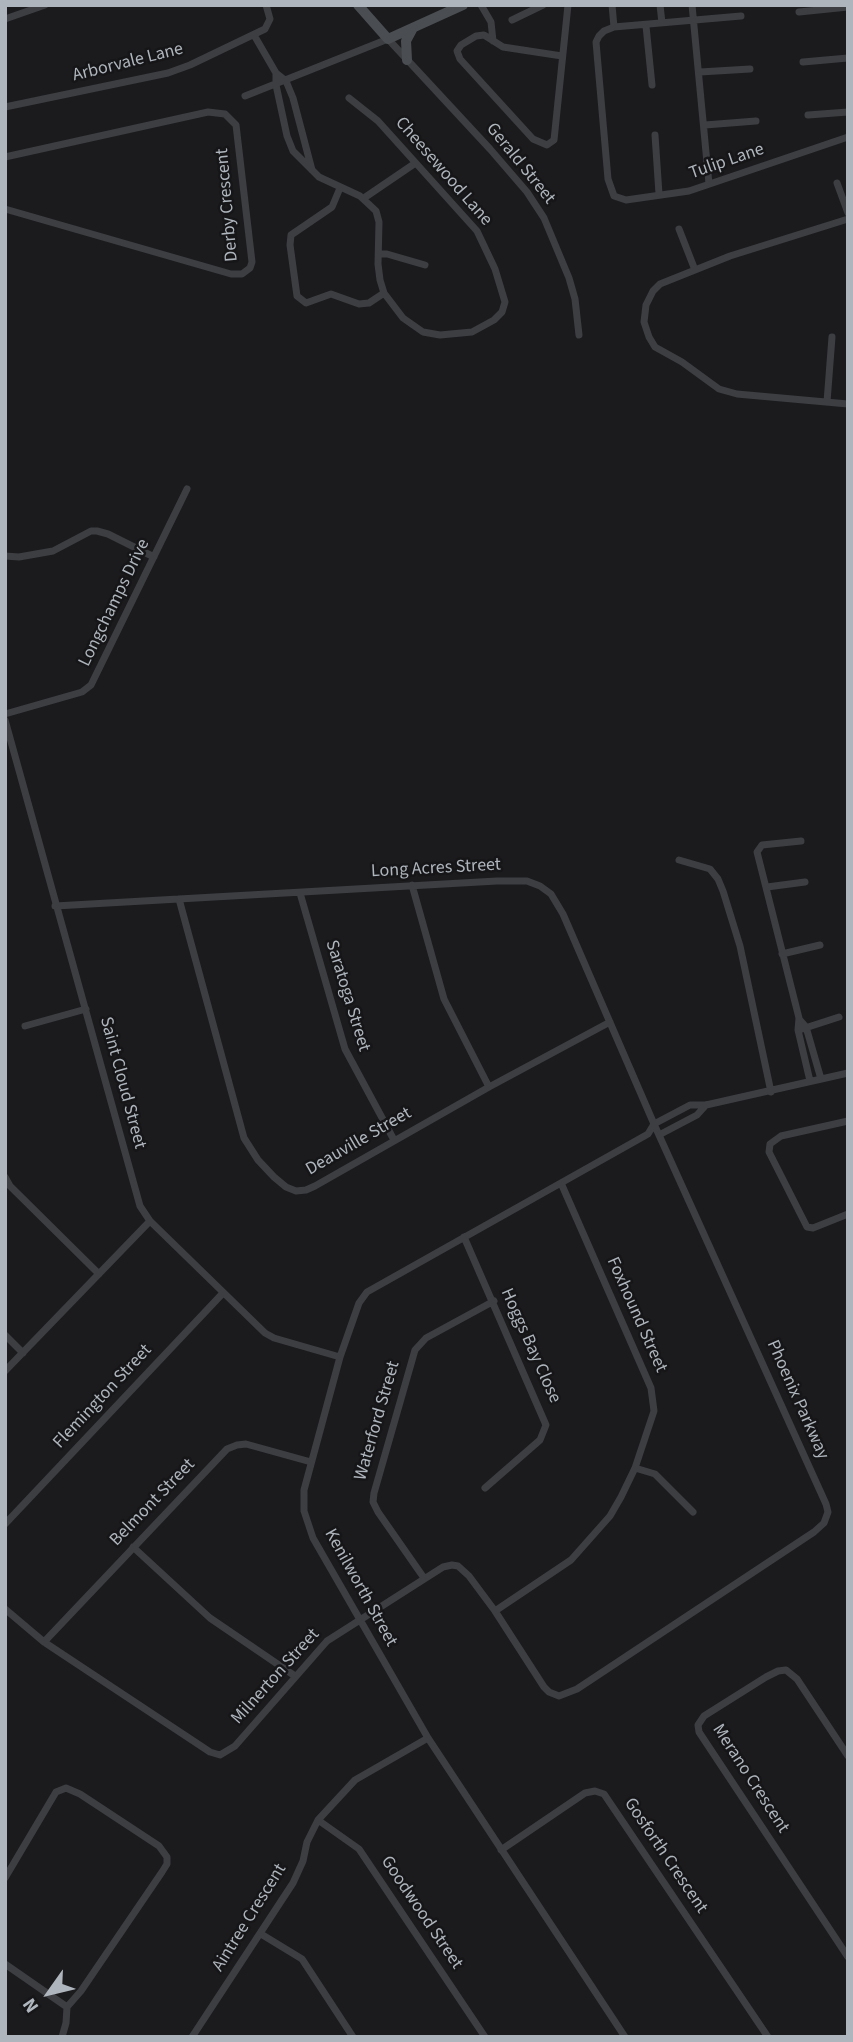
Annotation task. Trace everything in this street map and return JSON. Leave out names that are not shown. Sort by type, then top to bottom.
[{"type":"street","points":[[5,19],[45,5]]},
{"type":"street","points":[[266,5],[270,15],[268,25],[254,35],[276,74],[286,81],[313,172]]},
{"type":"street","points":[[358,5],[388,39]]},
{"type":"street","points":[[245,96],[388,39],[463,5]]},
{"type":"street","points":[[481,5],[491,22],[493,41]]},
{"type":"street","points":[[512,20],[543,5]]},
{"type":"street","points":[[562,56],[503,47],[484,36],[476,36],[461,45],[457,51],[457,55],[533,139],[545,146],[554,140],[568,5]]},
{"type":"street","points":[[612,5],[614,27],[741,16]]},
{"type":"street","points":[[660,5],[662,23]]},
{"type":"street","points":[[692,5],[709,184]]},
{"type":"street","points":[[799,12],[848,7]]},
{"type":"street","points":[[646,26],[652,85]]},
{"type":"street","name":"Tulip Lane","points":[[614,27],[602,32],[596,42],[608,179],[614,196],[626,200],[680,193],[848,137]]},
{"type":"street","points":[[407,60],[407,41],[413,28]]},
{"type":"street","name":"Arborvale Lane","points":[[5,107],[168,73],[254,35]]},
{"type":"street","name":"Gerald Street","points":[[388,39],[513,176],[544,218],[554,236],[569,278],[579,335]]},
{"type":"street","points":[[803,62],[848,58]]},
{"type":"street","points":[[700,72],[750,69]]},
{"type":"street","points":[[276,74],[276,85],[291,149],[323,180],[364,198],[378,216],[380,280],[384,293],[369,303],[359,304],[331,294],[306,303],[298,296],[291,236],[332,207],[340,188]]},
{"type":"street","name":"Cheesewood Lane","points":[[349,98],[378,121],[477,231],[495,269],[505,307],[499,316],[472,332],[440,335],[423,332],[413,326],[397,312],[384,293]]},
{"type":"street","name":"Derby Crescent","points":[[5,157],[208,112],[225,114],[236,125],[253,262],[242,274],[231,274],[5,209]]},
{"type":"street","points":[[282,115],[297,112]]},
{"type":"street","points":[[808,115],[848,112]]},
{"type":"street","points":[[705,125],[756,121]]},
{"type":"street","points":[[655,135],[659,194]]},
{"type":"street","points":[[291,149],[306,144]]},
{"type":"street","points":[[364,198],[414,164]]},
{"type":"street","points":[[837,183],[848,213]]},
{"type":"street","points":[[848,219],[730,256],[660,284],[646,305],[644,322],[655,347],[682,362],[719,389],[737,394],[848,404]]},
{"type":"street","points":[[679,229],[695,270]]},
{"type":"street","points":[[379,254],[425,265]]},
{"type":"street","points":[[827,402],[832,337]]},
{"type":"street","name":"Longchamps Drive","points":[[5,714],[87,689],[95,681],[187,489]]},
{"type":"street","points":[[5,556],[19,557],[53,551],[91,531],[97,531],[154,556]]},
{"type":"street","name":"Saint Cloud Street","points":[[5,720],[138,1201],[150,1221],[254,1324],[274,1338],[340,1357]]},
{"type":"street","points":[[801,841],[762,845],[758,848],[799,1018],[821,1079]]},
{"type":"street","points":[[679,860],[709,869],[718,879],[723,891],[740,946],[771,1092]]},
{"type":"street","name":"Long Acres Street","points":[[55,906],[527,881],[540,886],[557,902],[659,1135]]},
{"type":"street","points":[[767,887],[805,881]]},
{"type":"street","points":[[412,886],[444,999],[489,1087]]},
{"type":"street","name":"Saratoga Street","points":[[300,893],[345,1049],[394,1140]]},
{"type":"street","name":"Deauville Street","points":[[179,899],[244,1138],[258,1160],[286,1187],[296,1191],[306,1190],[610,1022]]},
{"type":"street","points":[[782,954],[820,945]]},
{"type":"street","points":[[25,1026],[86,1009]]},
{"type":"street","points":[[802,1029],[839,1017]]},
{"type":"street","points":[[802,1029],[810,1081]]},
{"type":"street","points":[[648,1135],[654,1124],[692,1104],[706,1105],[848,1073]]},
{"type":"street","points":[[659,1135],[697,1115],[706,1105]]},
{"type":"street","points":[[848,1121],[781,1136],[770,1144],[769,1152],[807,1227],[813,1228],[848,1214]]},
{"type":"street","name":"Kenilworth Street","points":[[625,2037],[428,1738],[313,1538],[306,1520],[303,1496],[340,1357],[359,1303],[366,1292],[648,1135],[659,1135]]},
{"type":"street","name":"Phoenix Parkway","points":[[577,1689],[814,1532],[824,1523],[828,1511],[659,1135]]},
{"type":"street","points":[[5,1177],[10,1186],[99,1274]]},
{"type":"street","name":"Foxhound Street","points":[[495,1611],[560,1568],[581,1550],[610,1516],[635,1468],[653,1420],[654,1402],[651,1388],[561,1183]]},
{"type":"street","points":[[5,1371],[150,1221]]},
{"type":"street","name":"Hoggs Bay Close","points":[[464,1237],[546,1425],[540,1440],[485,1488]]},
{"type":"street","name":"Flemington Street","points":[[5,1524],[223,1293]]},
{"type":"street","name":"Waterford Street","points":[[424,1578],[378,1512],[373,1502],[374,1493],[415,1350],[426,1338],[494,1301]]},
{"type":"street","points":[[5,1335],[23,1353]]},
{"type":"street","name":"Belmont Street","points":[[44,1642],[232,1446],[246,1444],[311,1462]]},
{"type":"street","points":[[635,1468],[655,1474],[693,1512]]},
{"type":"street","points":[[133,1547],[203,1613],[295,1676]]},
{"type":"street","name":"Milnerton Street","points":[[5,1608],[44,1642],[218,1755],[226,1754],[235,1746],[327,1641],[424,1578],[452,1564],[469,1577],[495,1611],[549,1692],[559,1696],[577,1689]]},
{"type":"street","name":"Merano Crescent","points":[[848,1756],[797,1679],[786,1670],[766,1677],[702,1718],[698,1725],[699,1732],[848,1957]]},
{"type":"street","name":"Aintree Crescent","points":[[195,2036],[297,1875],[307,1842],[318,1820],[355,1780],[428,1738]]},
{"type":"street","points":[[5,1878],[56,1792],[66,1788],[80,1794],[159,1846],[166,1855],[167,1864],[162,1872],[81,1991],[67,2007],[62,2037]]},
{"type":"street","name":"Gosforth Crescent","points":[[501,1850],[585,1793],[595,1791],[604,1794],[768,2037]]},
{"type":"street","name":"Goodwood Street","points":[[318,1820],[359,1849],[485,2037]]},
{"type":"street","points":[[261,1934],[302,1959],[353,2037]]},
{"type":"street","points":[[5,1964],[67,2007]]}]
